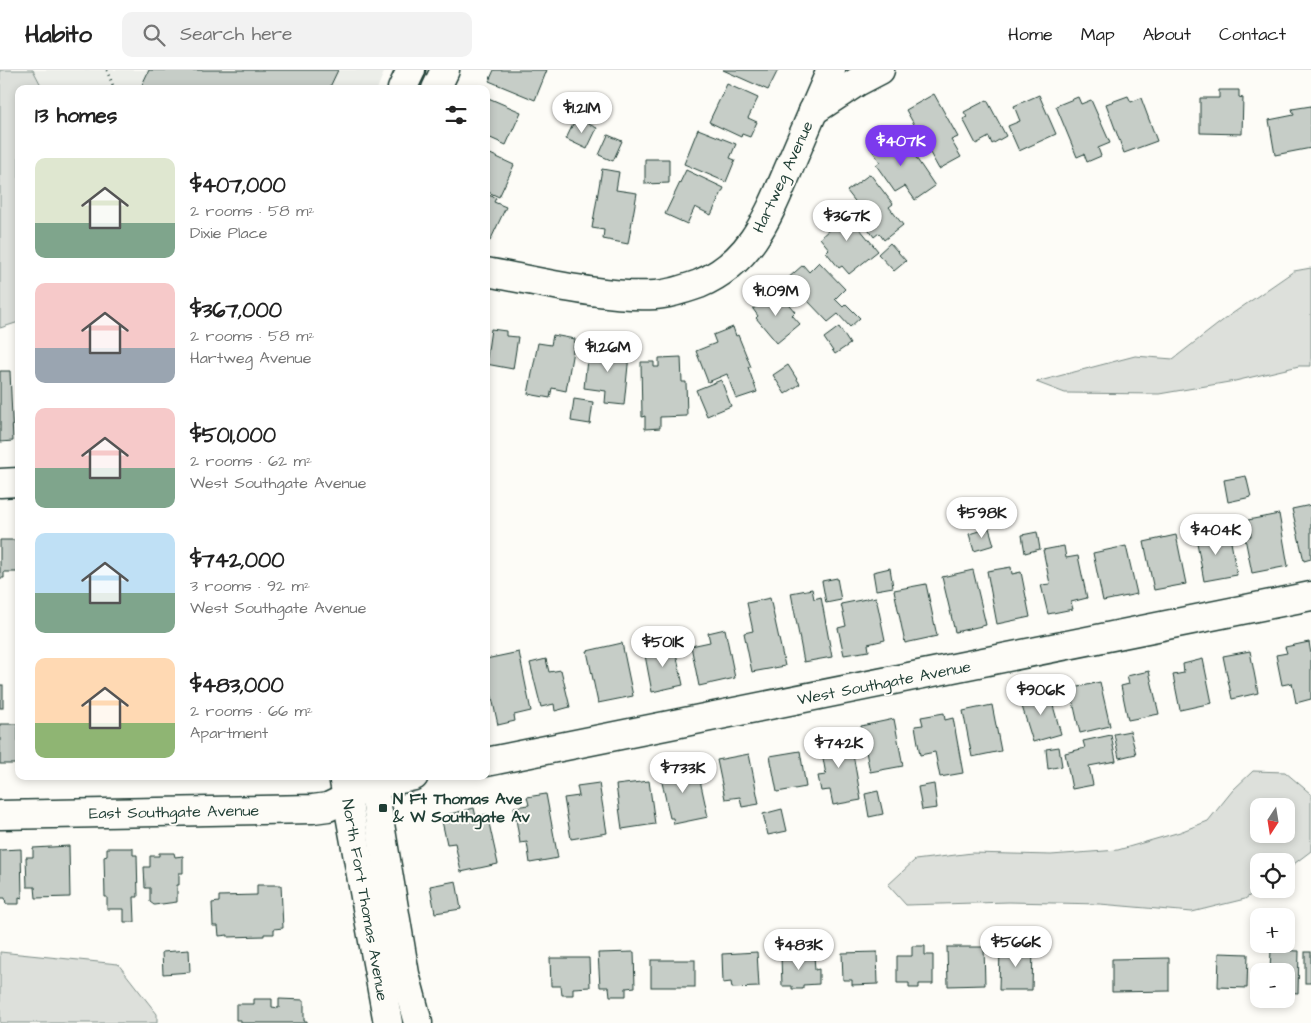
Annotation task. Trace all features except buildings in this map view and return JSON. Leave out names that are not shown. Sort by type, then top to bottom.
[{"type":"street","points":[[404,85],[411,70]]},
{"type":"street","points":[[438,85],[444,70]]},
{"type":"street","name":"Hartweg Avenue","points":[[490,273],[594,291],[633,295],[657,295],[677,291],[706,280],[732,264],[744,253],[757,235],[770,212],[831,70]]},
{"type":"street","points":[[813,111],[857,82],[880,70]]},
{"type":"street","points":[[0,483],[15,482]]},
{"type":"street","name":"West Southgate Avenue","points":[[490,761],[1311,596]]},
{"type":"street","points":[[345,787],[373,781]]},
{"type":"street","name":"North Fort Thomas Avenue","points":[[373,781],[405,974],[418,1023]]},
{"type":"street","name":"North Fort Thomas Avenue","points":[[345,787],[388,1023]]},
{"type":"street","name":"East Southgate Avenue","points":[[0,815],[313,809],[328,806],[345,787]]},
{"type":"path","points":[[107,70],[113,85]]},
{"type":"shaded area","points":[[0,70],[33,70],[41,85],[15,85],[15,323],[0,328]]},
{"type":"shaded area","points":[[33,70],[385,70],[379,85],[41,85]]},
{"type":"shaded area","points":[[1311,268],[1311,366],[1299,366],[1235,381],[1159,394],[1065,393],[1036,382],[1135,356],[1173,359],[1226,318],[1294,271]]},
{"type":"shaded area","points":[[1253,771],[1285,772],[1311,794],[1311,851],[1295,863],[1295,853],[1250,853],[1250,895],[1245,899],[1192,912],[1100,904],[1009,902],[906,905],[888,885],[915,860],[972,853],[1051,855],[1118,850],[1180,832],[1208,821],[1233,790]]},
{"type":"shaded area","points":[[0,952],[118,964],[157,1014],[157,1023],[0,1023]]},
{"type":"place","name":"N Ft Thomas Ave & W Southgate Av","points":[[383,808]]}]
